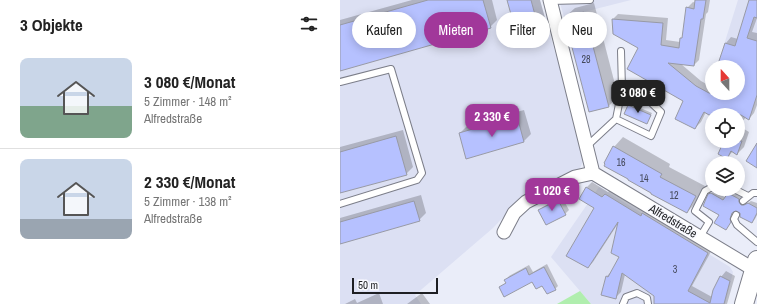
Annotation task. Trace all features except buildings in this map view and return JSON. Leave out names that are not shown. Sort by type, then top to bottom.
[{"type":"main road","points":[[744,304],[755,265]]},
{"type":"street","points":[[504,232],[514,212],[526,202],[575,177],[593,173],[550,1]]},
{"type":"street","name":"Alfredstraße","points":[[593,173],[700,237],[755,265]]},
{"type":"lane","points":[[550,1],[590,0]]},
{"type":"lane","points":[[586,146],[616,119],[622,89],[621,51]]},
{"type":"lane","points":[[340,82],[391,69],[422,173],[417,180],[340,204]]},
{"type":"lane","points":[[616,119],[651,136],[660,112],[643,95],[622,89]]},
{"type":"lane","points":[[700,237],[709,222],[694,211],[705,191]]},
{"type":"lane","points":[[743,201],[752,193],[757,192]]},
{"type":"lane","points":[[736,215],[734,219],[737,225],[757,242]]},
{"type":"lane","points":[[623,304],[626,297],[636,293],[647,298],[648,304]]},
{"type":"shaded area","points":[[340,0],[540,0],[543,12],[496,12],[496,48],[550,48],[550,35],[585,156],[579,171],[517,203],[493,228],[415,295],[421,304],[340,304]]},
{"type":"shaded area","points":[[559,0],[631,0],[584,12],[563,12]]},
{"type":"shaded area","points":[[738,0],[757,0],[757,86],[745,74],[745,60],[719,60]]},
{"type":"shaded area","points":[[599,187],[730,267],[733,272],[725,304],[591,304],[551,257]]},
{"type":"green space","points":[[580,291],[591,304],[557,304]]}]
